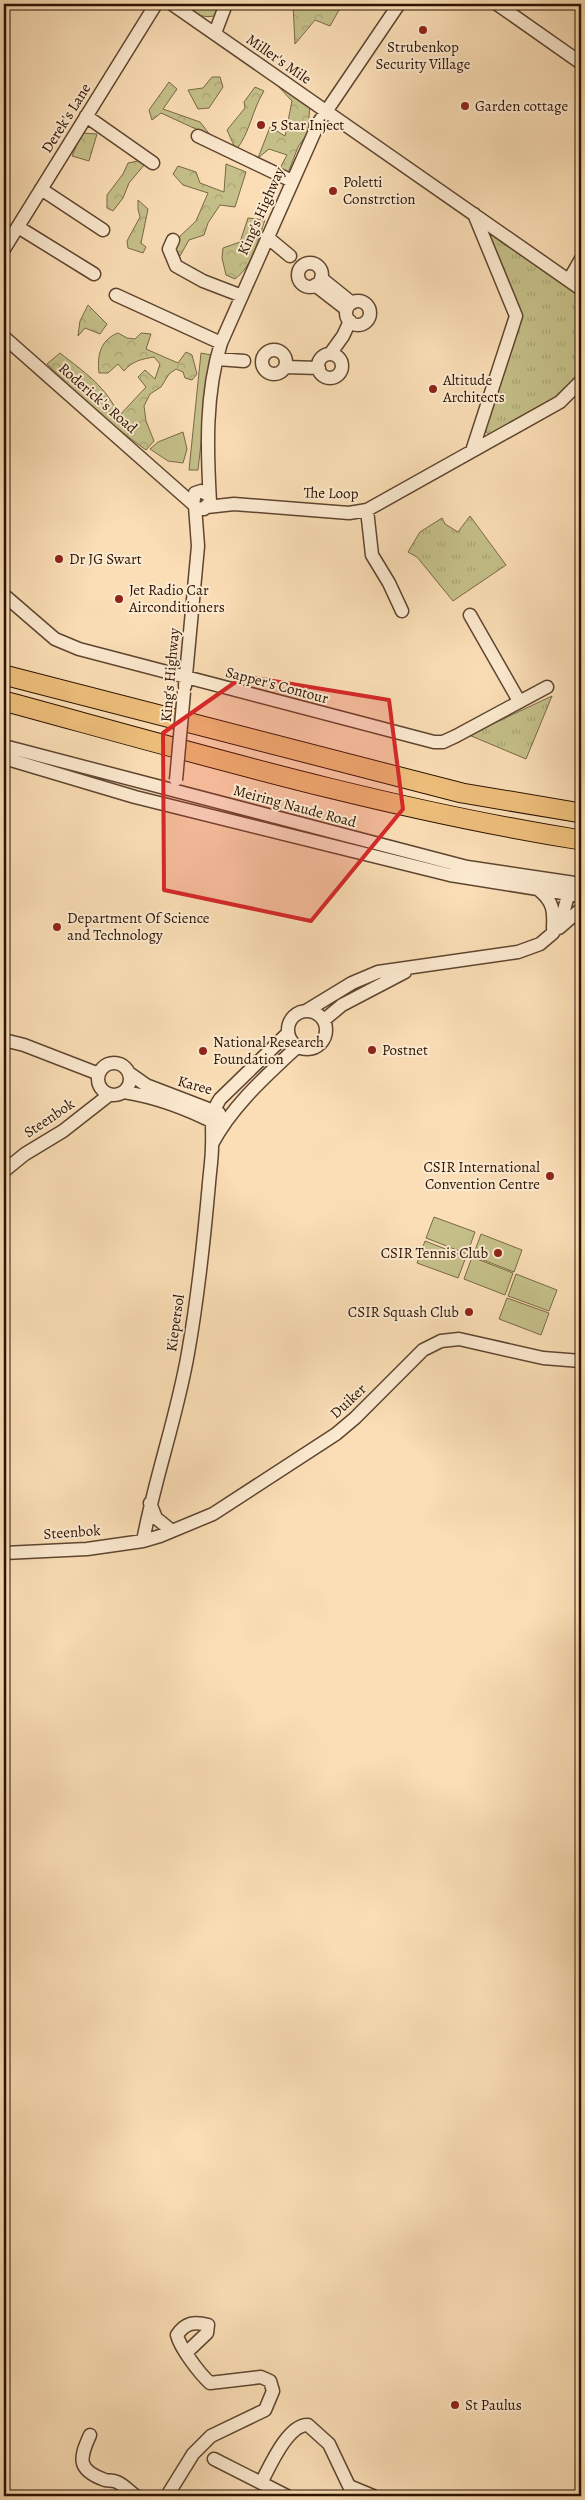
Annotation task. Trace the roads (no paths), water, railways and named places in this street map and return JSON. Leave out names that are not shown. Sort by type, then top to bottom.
[{"type":"highway","points":[[4,675],[462,793],[581,813]]},
{"type":"highway","points":[[4,701],[352,795],[484,823],[581,840]]},
{"type":"street","name":"Derek's Lane","points":[[4,250],[156,4]]},
{"type":"street","name":"Miller's Mile","points":[[172,4],[325,111]]},
{"type":"street","points":[[215,33],[226,4]]},
{"type":"street","name":"King's Highway","points":[[172,806],[216,359],[267,237],[325,111],[400,4]]},
{"type":"street","points":[[496,4],[581,63]]},
{"type":"street","points":[[512,4],[520,20]]},
{"type":"street","points":[[325,111],[581,289]]},
{"type":"street","points":[[86,116],[153,163]]},
{"type":"street","points":[[198,136],[292,181]]},
{"type":"street","points":[[41,189],[103,230]]},
{"type":"street","points":[[472,451],[516,316],[474,214]]},
{"type":"street","points":[[18,227],[94,274]]},
{"type":"street","points":[[267,237],[295,261],[316,265],[320,271],[318,282]]},
{"type":"street","points":[[173,240],[169,249],[176,266],[203,281],[242,296]]},
{"type":"street","points":[[569,280],[581,259]]},
{"type":"street","points":[[295,261],[302,283],[308,286],[318,282]]},
{"type":"street","points":[[318,282],[351,314],[343,336],[333,355]]},
{"type":"street","points":[[116,295],[222,343]]},
{"type":"street","name":"Roderick's Road","points":[[4,337],[171,484],[201,500]]},
{"type":"street","points":[[274,350],[281,352],[286,364],[280,372],[274,374],[265,369],[263,363],[265,356],[274,350]]},
{"type":"street","points":[[319,365],[326,377],[337,376],[342,366],[333,355]]},
{"type":"street","points":[[319,365],[323,357],[333,355]]},
{"type":"street","points":[[216,359],[263,363]]},
{"type":"street","points":[[286,364],[319,365]]},
{"type":"street","name":"The Loop","points":[[201,500],[349,513],[367,510],[560,402],[580,386]]},
{"type":"street","points":[[367,510],[372,555],[389,583],[402,611]]},
{"type":"street","name":"Sapper's Contour","points":[[4,596],[43,630],[66,644],[186,678],[434,742],[443,742],[456,736],[547,687]]},
{"type":"street","points":[[470,615],[519,701]]},
{"type":"street","name":"Meiring Naude Road","points":[[4,746],[175,785],[468,867],[576,889]]},
{"type":"street","name":"Meiring Naude Road","points":[[4,758],[172,806],[450,875],[539,890],[576,889]]},
{"type":"street","points":[[553,933],[576,889]]},
{"type":"street","points":[[539,890],[546,896],[552,906],[553,933]]},
{"type":"street","points":[[306,1011],[317,1013],[324,1020],[327,1029],[326,1037],[321,1044],[309,1050],[297,1047],[288,1033],[289,1024],[293,1017],[352,983],[378,972],[527,950],[540,944],[581,909]]},
{"type":"street","points":[[324,1020],[342,1005],[412,968]]},
{"type":"street","points":[[352,983],[359,995]]},
{"type":"street","name":"Karee","points":[[218,1119],[220,1099],[288,1033]]},
{"type":"street","points":[[4,1040],[24,1045],[102,1085],[116,1096],[124,1092],[130,1084],[129,1073],[124,1066],[116,1063],[106,1065],[102,1085]]},
{"type":"street","points":[[218,1119],[297,1047]]},
{"type":"street","name":"Karee","points":[[129,1073],[154,1088],[218,1119]]},
{"type":"street","name":"Steenbok","points":[[4,1171],[89,1111],[102,1085]]},
{"type":"street","name":"Karee","points":[[124,1092],[144,1095],[218,1119]]},
{"type":"street","name":"Kiepersol","points":[[143,1541],[150,1502],[168,1446],[188,1353],[212,1144],[218,1119]]},
{"type":"street","name":"Duiker","points":[[143,1541],[213,1514],[336,1434],[359,1414],[423,1350],[437,1342],[459,1339],[543,1358],[581,1361]]},
{"type":"street","points":[[150,1502],[156,1518],[172,1531]]},
{"type":"street","name":"Steenbok","points":[[4,1553],[87,1549],[143,1541]]},
{"type":"street","points":[[167,2496],[193,2454],[211,2436],[265,2410],[274,2392],[270,2381],[261,2377],[210,2383],[186,2353]]},
{"type":"street","points":[[261,2483],[293,2430],[306,2424],[314,2428],[329,2444],[348,2492],[372,2496]]},
{"type":"street","points":[[90,2435],[80,2454],[85,2469],[106,2481],[116,2481],[136,2496]]},
{"type":"street","points":[[214,2459],[286,2496]]},
{"type":"place","name":"Strubenkop Security Village","points":[[423,30]]},
{"type":"place","name":"Garden cottage","points":[[465,106]]},
{"type":"place","name":"5 Star Inject","points":[[261,125]]},
{"type":"place","name":"Poletti Constrction","points":[[333,191]]},
{"type":"place","name":"Altitude Architects","points":[[433,389]]},
{"type":"place","name":"Dr JG Swart","points":[[59,559]]},
{"type":"place","name":"Jet Radio Car Airconditioners","points":[[119,599]]},
{"type":"place","name":"Department Of Science and Technology","points":[[57,927]]},
{"type":"place","name":"Postnet","points":[[372,1050]]},
{"type":"place","name":"National Research Foundation","points":[[203,1051]]},
{"type":"place","name":"CSIR International Convention Centre","points":[[550,1176]]},
{"type":"place","name":"CSIR Tennis Club","points":[[498,1253]]},
{"type":"place","name":"CSIR Squash Club","points":[[469,1312]]},
{"type":"place","name":"St Paulus","points":[[455,2405]]}]
